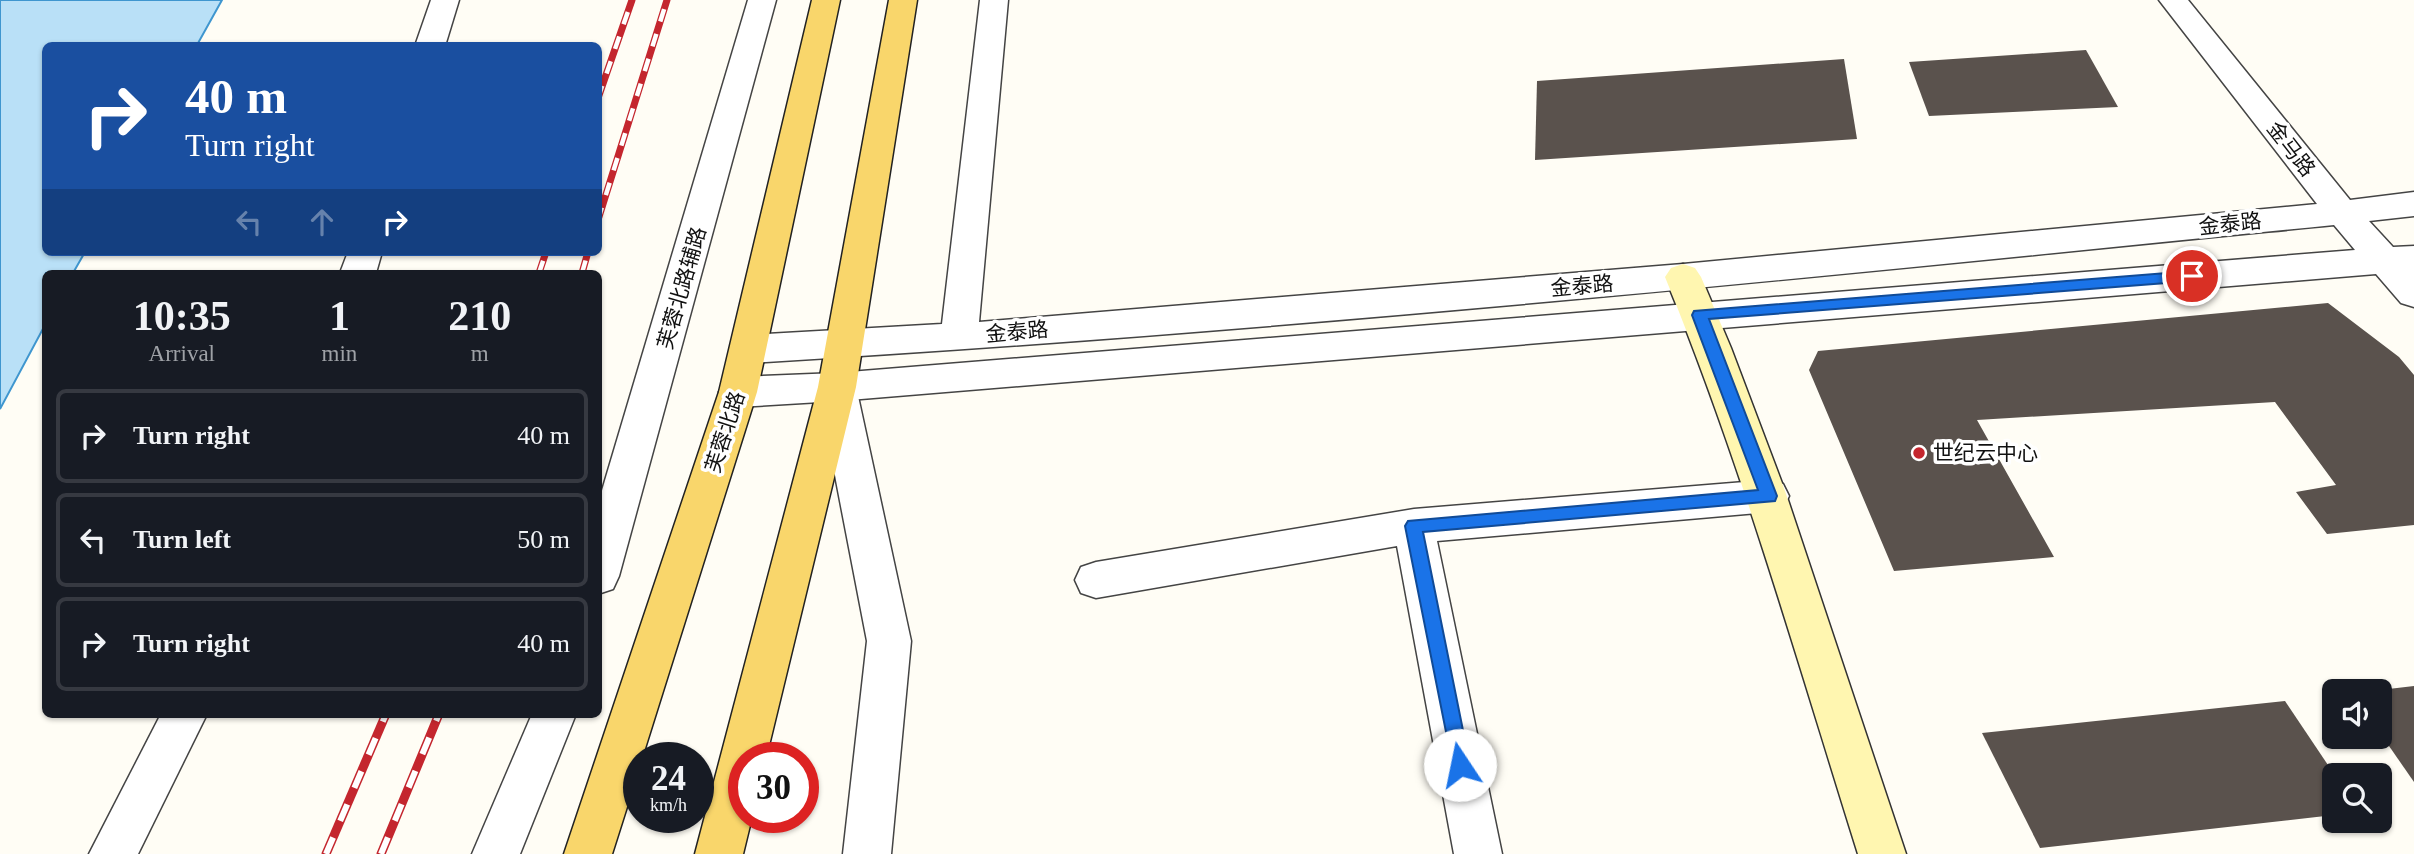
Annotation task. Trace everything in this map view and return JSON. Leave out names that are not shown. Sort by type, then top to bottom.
[{"type":"main road","name":"芙蓉北路","points":[[588,854],[738,392],[825,0]]},
{"type":"main road","points":[[719,854],[837,387],[903,0]]},
{"type":"main road","points":[[1683,277],[1769,496],[1834,710],[1882,854]]},
{"type":"street","points":[[431,42],[445,0]]},
{"type":"street","name":"芙蓉北路辅路","points":[[602,562],[762,0]]},
{"type":"street","points":[[959,337],[974,214],[994,0]]},
{"type":"street","name":"金马路","points":[[2173,0],[2356,211],[2404,259],[2414,294]]},
{"type":"street","name":"金马路","points":[[2194,0],[2356,211]]},
{"type":"street","name":"金泰路","points":[[748,349],[959,337],[1683,277],[2414,204]]},
{"type":"street","points":[[738,392],[837,387],[2404,259]]},
{"type":"street","points":[[837,387],[889,641],[867,854]]},
{"type":"street","points":[[1096,580],[1413,526],[1769,496]]},
{"type":"street","points":[[1413,526],[1478,854]]},
{"type":"street","points":[[113,854],[183,718]]},
{"type":"street","points":[[496,854],[552,718]]},
{"type":"water","points":[[0,0],[222,0],[199,42],[42,42],[42,256],[83,256],[75,270],[42,270],[42,331],[0,409]]},
{"type":"building","points":[[2086,50],[2118,107],[1929,116],[1909,62]]},
{"type":"building","points":[[1844,59],[1857,139],[1535,160],[1537,81]]},
{"type":"building","name":"世纪云中心","points":[[2328,303],[2399,357],[2414,375],[2414,525],[2327,534],[2296,492],[2336,485],[2275,402],[1977,420],[2054,557],[1894,571],[1809,370],[1818,351]]},
{"type":"building","points":[[2414,686],[2414,782],[2391,749],[2392,689]]},
{"type":"building","points":[[2285,701],[2327,763],[2322,763],[2322,816],[2040,848],[1982,733]]},
{"type":"railway","points":[[602,86],[632,0]]},
{"type":"railway","points":[[602,207],[667,0]]},
{"type":"railway","points":[[540,270],[545,256]]},
{"type":"railway","points":[[583,270],[587,256]]},
{"type":"railway","points":[[326,854],[384,718]]},
{"type":"railway","points":[[381,854],[437,718]]},
{"type":"place","name":"世纪云中心","points":[[1919,453]]},
{"type":"route","points":[[1460,765],[1413,526],[1769,496],[1700,315],[2192,276]]}]
